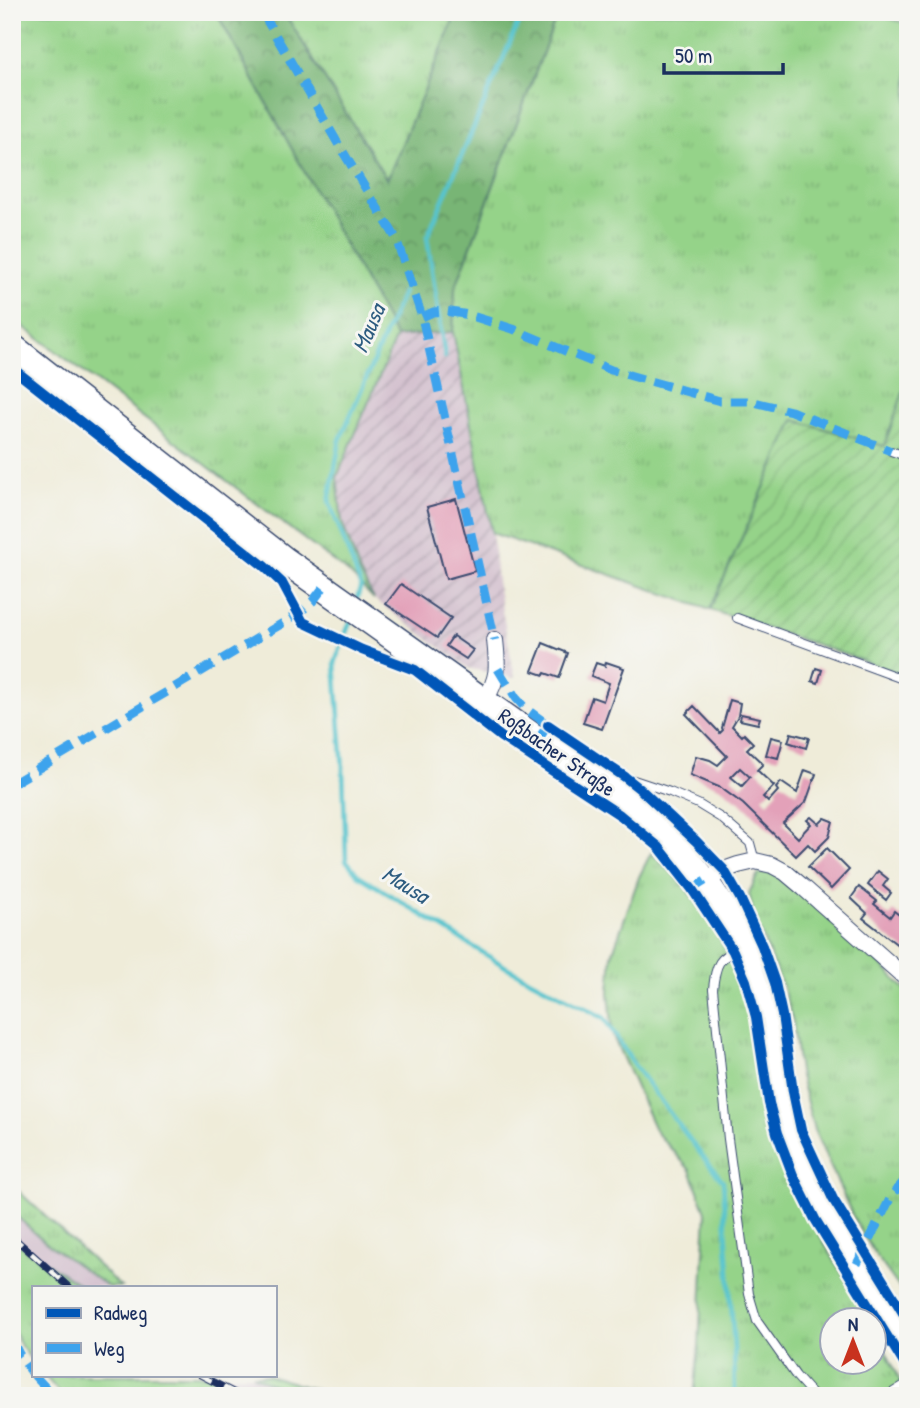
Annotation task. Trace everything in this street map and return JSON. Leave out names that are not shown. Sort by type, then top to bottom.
[{"type":"main road","name":"Roßbacher Straße","points":[[12,347],[245,530],[356,612],[615,791],[658,826],[705,881],[744,945],[758,980],[768,1017],[778,1087],[789,1132],[823,1207],[906,1342]]},
{"type":"street","points":[[485,701],[495,683],[498,668],[495,640]]},
{"type":"street","points":[[705,881],[724,870],[755,861],[772,865],[785,872],[908,980]]},
{"type":"lane","points":[[891,451],[908,457]]},
{"type":"lane","points":[[737,618],[908,681]]},
{"type":"lane","points":[[625,777],[670,792],[721,818],[750,843],[755,861]]},
{"type":"lane","points":[[744,945],[720,961],[715,968],[713,989],[728,1139],[749,1294],[757,1321],[796,1376],[816,1396]]},
{"type":"lane","points":[[887,1396],[908,1384]]},
{"type":"shaded area","points":[[453,332],[492,533],[498,589],[515,678],[468,668],[374,599],[360,573],[342,522],[336,477],[396,337]]},
{"type":"shaded area","points":[[12,1212],[45,1242],[107,1286],[81,1286],[12,1240]]},
{"type":"shaded area","points":[[217,1376],[254,1376],[298,1396],[258,1396]]},
{"type":"green space","points":[[12,12],[216,12],[396,337],[337,477],[342,522],[360,573],[374,599],[350,574],[12,318]]},
{"type":"green space","points":[[216,12],[284,12],[387,180],[457,12],[558,12],[455,289],[453,332],[396,337]]},
{"type":"green space","points":[[284,12],[457,12],[387,180]]},
{"type":"green space","points":[[558,12],[870,12],[908,24],[908,379],[884,447],[794,420],[710,610],[492,533],[453,332],[455,289]]},
{"type":"green space","points":[[908,379],[908,677],[710,610],[794,420],[884,446]]},
{"type":"green space","points":[[651,853],[678,878],[694,898],[727,951],[743,989],[754,1028],[764,1104],[776,1148],[808,1214],[862,1306],[818,1306],[818,1376],[888,1376],[888,1356],[907,1396],[694,1396],[706,1212],[690,1170],[656,1132],[613,1036],[609,992],[612,955],[639,877]]},
{"type":"green space","points":[[771,872],[800,881],[908,992],[908,1300],[855,1221],[814,1130],[799,1072],[793,1022],[782,985],[754,917],[749,893],[758,874]]},
{"type":"green space","points":[[12,1185],[120,1286],[107,1286],[45,1242],[12,1212]]},
{"type":"green space","points":[[12,1240],[81,1286],[32,1286],[32,1361],[12,1327]]},
{"type":"green space","points":[[45,1376],[217,1376],[258,1396],[62,1396]]},
{"type":"green space","points":[[254,1376],[271,1376],[336,1396],[298,1396]]},
{"type":"building","points":[[456,499],[475,571],[446,579],[427,507]]},
{"type":"building","points":[[401,584],[451,618],[437,638],[386,604]]},
{"type":"building","points":[[453,636],[473,650],[466,659],[446,646]]},
{"type":"building","points":[[543,643],[568,653],[559,678],[532,671]]},
{"type":"building","points":[[606,662],[624,668],[602,729],[583,723],[592,697],[603,701],[609,683],[591,676],[596,663],[605,666]]},
{"type":"building","points":[[816,668],[822,670],[818,683],[812,681]]},
{"type":"building","points":[[730,700],[740,703],[738,716],[732,726],[753,743],[747,749],[763,764],[757,770],[774,786],[763,797],[768,802],[778,791],[776,788],[781,782],[797,793],[805,770],[816,774],[806,802],[783,823],[798,838],[811,824],[807,820],[811,817],[819,824],[825,818],[833,821],[829,837],[815,851],[808,844],[796,856],[743,804],[721,788],[690,775],[696,756],[718,765],[727,756],[686,714],[694,706],[720,733]],"holes":[[[740,768],[750,777],[742,786],[731,777]]]},
{"type":"building","points":[[741,714],[760,718],[758,724],[740,720]]},
{"type":"building","points":[[791,733],[809,738],[806,748],[788,742]]},
{"type":"building","points":[[771,737],[783,740],[778,758],[766,755]]},
{"type":"building","points":[[827,848],[849,870],[831,889],[808,867]]},
{"type":"building","points":[[878,871],[888,879],[883,886],[891,893],[886,900],[868,885]]},
{"type":"building","points":[[859,887],[877,901],[874,904],[890,917],[894,911],[908,922],[908,953],[863,918],[867,913],[851,898]]},
{"type":"waterway","name":"Mausa","points":[[445,357],[427,237],[523,12]]},
{"type":"waterway","name":"Mausa","points":[[356,601],[361,586],[329,501],[340,440],[403,292]]},
{"type":"waterway","name":"Mausa","points":[[351,619],[335,663],[346,860],[358,875],[506,967],[604,1018],[636,1068],[723,1181],[735,1396]]},
{"type":"railway","points":[[12,1236],[68,1286]]},
{"type":"railway","points":[[202,1376],[241,1396]]},
{"type":"marked path","points":[[262,12],[396,238],[422,317],[495,640]]},
{"type":"marked path","points":[[422,317],[445,311],[469,315],[513,329],[611,370],[720,401],[750,401],[791,411],[891,451]]},
{"type":"marked path","points":[[12,784],[298,614],[323,588]]},
{"type":"marked path","points":[[498,669],[525,708],[551,727]]},
{"type":"marked path","points":[[523,751],[528,755],[548,725]]},
{"type":"marked path","points":[[692,889],[705,881]]},
{"type":"marked path","points":[[857,1264],[892,1195],[908,1177]]},
{"type":"marked path","points":[[12,1340],[32,1373]]},
{"type":"marked path","points":[[35,1376],[53,1396]]},
{"type":"cycle path","points":[[12,368],[264,566],[282,583],[303,622],[362,650],[415,670],[501,737],[620,815],[659,847],[692,889],[733,951],[746,981],[756,1017],[769,1103],[793,1175],[815,1219],[908,1370]]},
{"type":"cycle path","points":[[548,725],[640,789],[724,870],[762,946],[775,983],[801,1130],[833,1199],[908,1321]]}]
